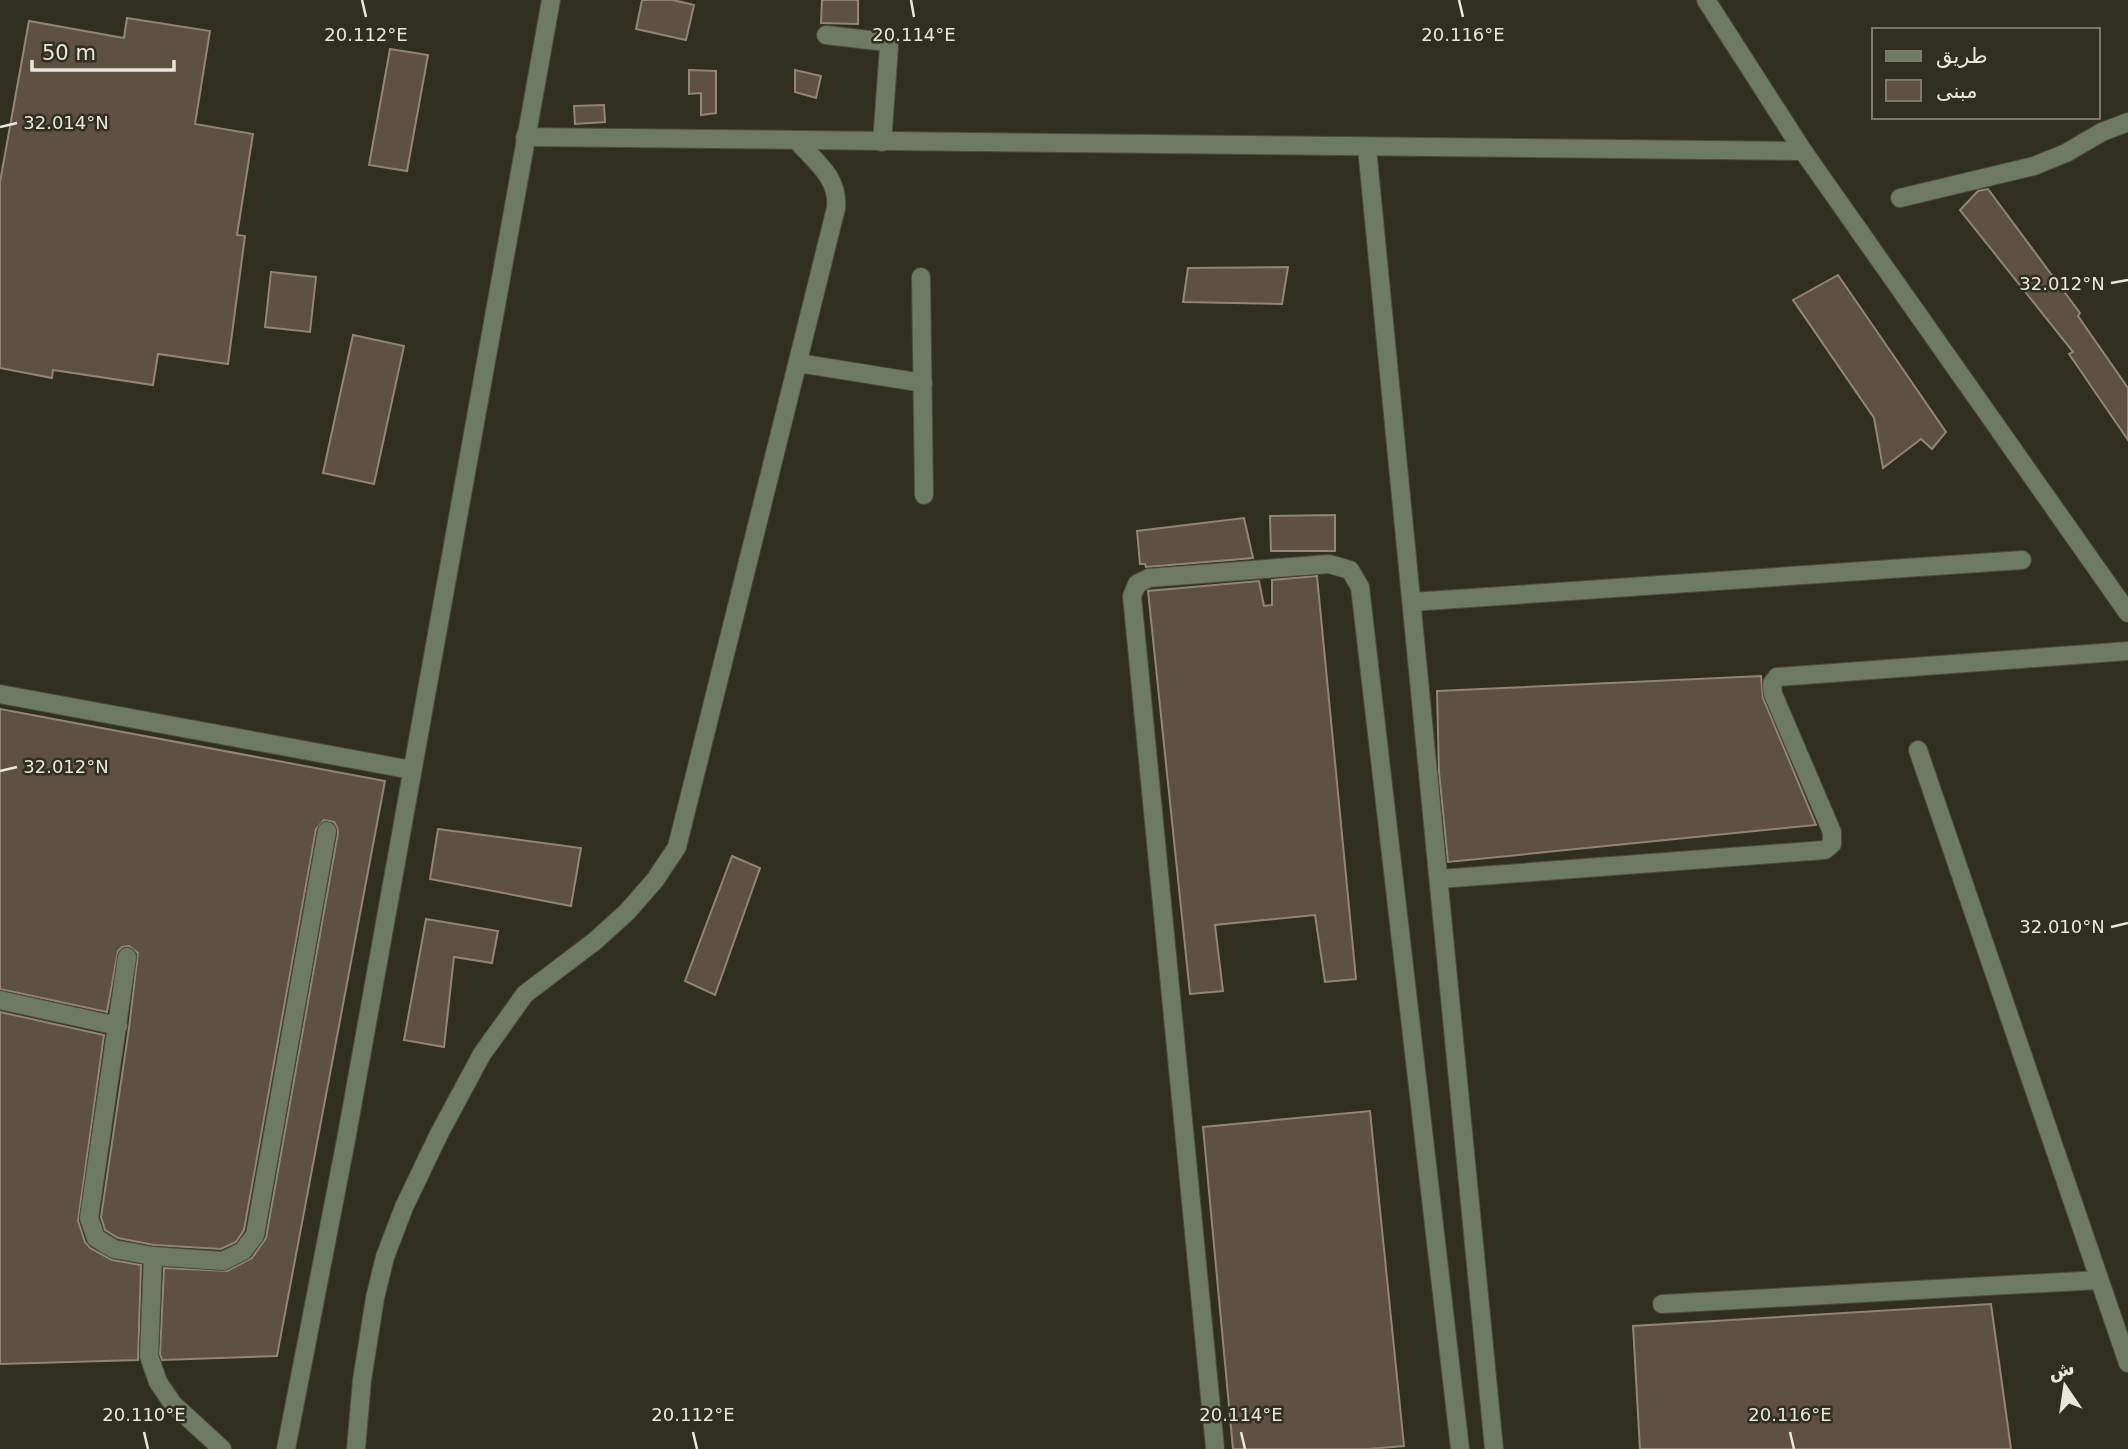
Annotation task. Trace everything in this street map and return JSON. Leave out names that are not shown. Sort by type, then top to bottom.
[{"type":"street","points":[[286,1449],[346,1140],[551,0]]},
{"type":"street","points":[[1706,0],[1803,151],[2128,613]]},
{"type":"street","points":[[826,35],[886,42],[889,47],[882,142]]},
{"type":"street","points":[[1900,198],[2034,166],[2128,122]]},
{"type":"street","points":[[525,137],[1803,151]]},
{"type":"street","points":[[356,1449],[362,1380],[385,1257],[404,1207],[439,1134],[482,1054],[525,994],[596,941],[627,912],[655,880],[677,847],[838,196],[834,184],[797,141]]},
{"type":"street","points":[[1367,148],[1494,1449]]},
{"type":"street","points":[[921,277],[924,495]]},
{"type":"street","points":[[798,363],[923,383]]},
{"type":"street","points":[[1412,602],[2022,559]]},
{"type":"street","points":[[1214,1448],[1132,596],[1137,584],[1149,578],[1329,564],[1350,570],[1360,587],[1460,1449]]},
{"type":"street","points":[[1439,879],[1825,850],[1832,844],[1832,832],[1772,689],[1777,677],[2128,652]]},
{"type":"street","points":[[0,694],[412,770]]},
{"type":"street","points":[[1918,750],[2128,1363]]},
{"type":"street","points":[[127,957],[89,1218],[96,1238],[114,1249],[153,1256],[223,1261],[243,1251],[255,1235],[327,831]]},
{"type":"street","points":[[0,1000],[118,1026]]},
{"type":"street","points":[[153,1256],[149,1356],[158,1382],[173,1404],[222,1449]]},
{"type":"street","points":[[1662,1304],[2099,1280]]},
{"type":"building","points":[[642,0],[673,0],[694,5],[686,40],[636,29]]},
{"type":"building","points":[[822,0],[858,0],[858,24],[821,23]]},
{"type":"building","points":[[127,18],[210,31],[195,124],[253,134],[237,235],[245,236],[228,364],[158,354],[153,385],[53,370],[52,378],[0,368],[0,182],[29,21],[124,38]]},
{"type":"building","points":[[390,49],[428,55],[407,171],[369,165]]},
{"type":"building","points":[[689,70],[716,71],[716,113],[701,115],[701,93],[689,94]]},
{"type":"building","points":[[795,70],[821,76],[816,98],[795,92]]},
{"type":"building","points":[[604,105],[605,122],[575,124],[574,106]]},
{"type":"building","points":[[1988,189],[2080,313],[2078,316],[2128,388],[2128,440],[2069,354],[2073,352],[1960,210],[1978,191]]},
{"type":"building","points":[[1288,267],[1282,304],[1183,302],[1188,268]]},
{"type":"building","points":[[271,272],[316,277],[310,332],[265,327]]},
{"type":"building","points":[[1838,275],[1946,432],[1932,449],[1921,439],[1883,468],[1874,418],[1793,300]]},
{"type":"building","points":[[353,335],[404,346],[374,484],[323,473]]},
{"type":"building","points":[[1335,515],[1335,551],[1271,551],[1270,516]]},
{"type":"building","points":[[1244,518],[1253,558],[1146,567],[1145,564],[1140,564],[1137,531]]},
{"type":"building","points":[[1317,576],[1356,979],[1325,982],[1315,915],[1215,925],[1223,991],[1190,994],[1148,591],[1259,581],[1264,606],[1272,605],[1272,580]]},
{"type":"building","points":[[1761,676],[1763,698],[1816,825],[1448,862],[1439,772],[1437,691]]},
{"type":"building","points":[[0,709],[385,781],[277,1356],[162,1360],[160,1354],[164,1268],[227,1271],[252,1258],[266,1238],[337,827],[334,822],[324,820],[316,829],[244,1230],[236,1242],[221,1249],[154,1245],[118,1238],[105,1230],[101,1217],[138,953],[129,946],[118,951],[107,1012],[0,989]]},
{"type":"building","points":[[438,829],[581,848],[571,906],[430,879]]},
{"type":"building","points":[[732,856],[760,868],[715,995],[685,981]]},
{"type":"building","points":[[426,919],[498,931],[492,963],[454,957],[444,1047],[404,1040]]},
{"type":"building","points":[[0,1012],[104,1035],[78,1221],[85,1242],[90,1248],[112,1260],[141,1265],[138,1360],[0,1364]]},
{"type":"building","points":[[1370,1111],[1404,1446],[1368,1449],[1233,1449],[1203,1127]]},
{"type":"building","points":[[1991,1304],[2011,1449],[1640,1449],[1633,1326]]}]
